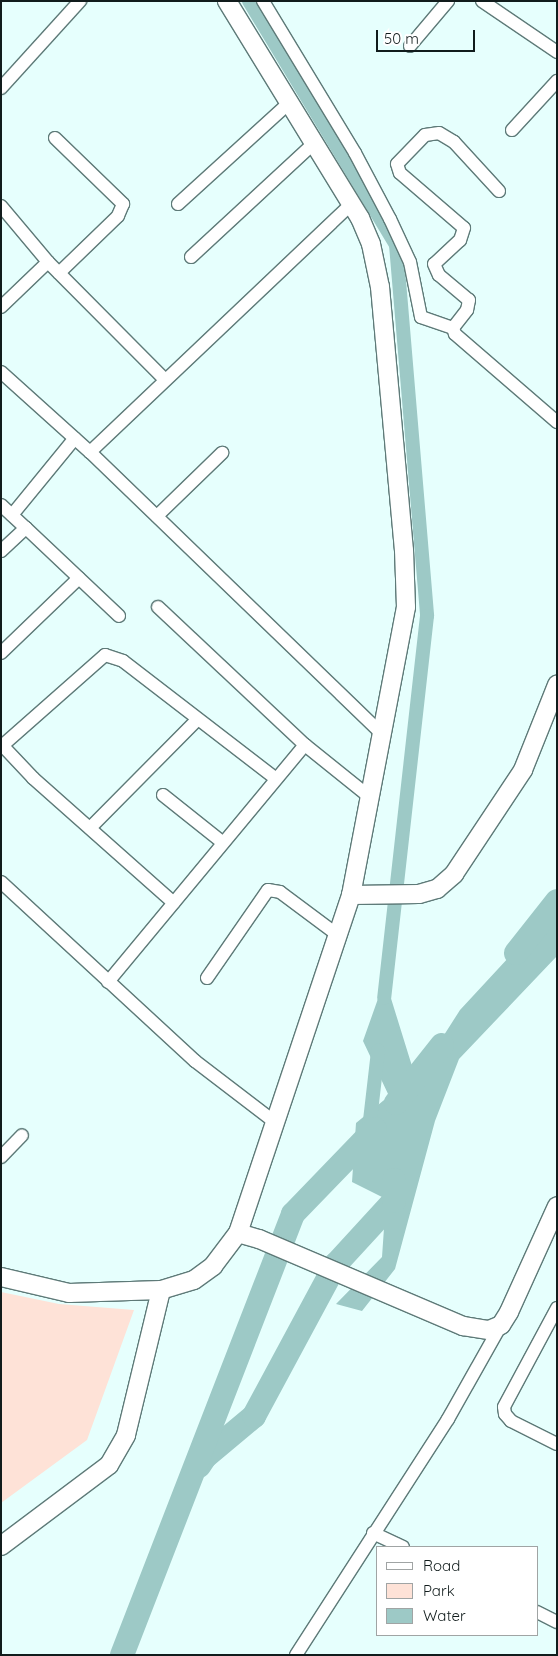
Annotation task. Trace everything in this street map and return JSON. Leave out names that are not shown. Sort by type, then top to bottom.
[{"type":"street","points":[[1,1277],[69,1293],[160,1290],[194,1280],[213,1266],[238,1233],[339,936],[358,894],[371,798],[406,608],[407,583],[378,272],[371,244],[351,204],[227,1]]},
{"type":"street","points":[[263,1],[355,153],[390,220],[410,262],[421,317],[454,328],[459,340],[557,422]]},
{"type":"street","points":[[410,46],[448,1]]},
{"type":"street","points":[[482,1],[557,52]]},
{"type":"street","points":[[1,88],[76,3]]},
{"type":"street","points":[[512,130],[557,81]]},
{"type":"street","points":[[178,204],[289,103]]},
{"type":"street","points":[[454,328],[467,310],[469,300],[439,274],[434,264],[460,240],[464,228],[400,173],[397,164],[425,135],[438,133],[454,142],[499,191]]},
{"type":"street","points":[[55,138],[123,204],[118,216],[60,273]]},
{"type":"street","points":[[191,257],[314,143]]},
{"type":"street","points":[[90,452],[164,379],[293,263],[351,204]]},
{"type":"street","points":[[1,206],[48,262],[164,379]]},
{"type":"street","points":[[1,307],[48,262]]},
{"type":"street","points":[[1,372],[90,452],[383,735]]},
{"type":"street","points":[[12,515],[75,438]]},
{"type":"street","points":[[157,516],[222,453]]},
{"type":"street","points":[[1,505],[119,616]]},
{"type":"street","points":[[1,551],[26,528]]},
{"type":"street","points":[[1,653],[79,578]]},
{"type":"street","points":[[158,606],[305,745],[371,798]]},
{"type":"street","points":[[174,903],[90,828],[2,744],[105,655],[123,661],[197,720],[276,779]]},
{"type":"street","points":[[358,894],[400,896],[437,888],[454,874],[523,770],[557,685]]},
{"type":"street","points":[[90,828],[197,720]]},
{"type":"street","points":[[108,982],[222,842],[305,745]]},
{"type":"street","points":[[163,795],[222,842]]},
{"type":"street","points":[[1,882],[108,982],[220,1082],[276,1123]]},
{"type":"street","points":[[207,978],[268,890],[280,892],[339,936]]},
{"type":"street","points":[[1,1157],[22,1135]]},
{"type":"street","points":[[296,1655],[448,1419],[501,1325],[557,1206]]},
{"type":"street","points":[[238,1233],[259,1239],[409,1304],[478,1329],[501,1325]]},
{"type":"street","points":[[1,1546],[96,1477],[120,1449],[160,1290]]},
{"type":"street","points":[[557,1308],[504,1407],[505,1414],[511,1420],[557,1444]]},
{"type":"street","points":[[373,1533],[401,1546]]},
{"type":"street","points":[[538,1612],[557,1622]]},
{"type":"green space","points":[[1,1292],[59,1304],[134,1310],[87,1440],[1,1503]]},
{"type":"water","points":[[557,905],[557,956],[459,1059],[435,1121],[395,1269],[362,1311],[336,1304],[382,1257],[386,1199],[352,1182],[356,1123],[389,1096],[363,1041],[385,979],[416,1079],[460,1010]]},
{"type":"waterway","points":[[249,1],[396,245],[427,616],[384,998]]},
{"type":"waterway","points":[[516,953],[557,901]]},
{"type":"waterway","points":[[396,1103],[442,1045]]},
{"type":"waterway","points":[[369,1129],[378,1051]]},
{"type":"waterway","points":[[122,1655],[293,1214],[375,1129]]},
{"type":"waterway","points":[[199,1466],[205,1457],[254,1416],[336,1264],[394,1201],[394,1180]]}]
